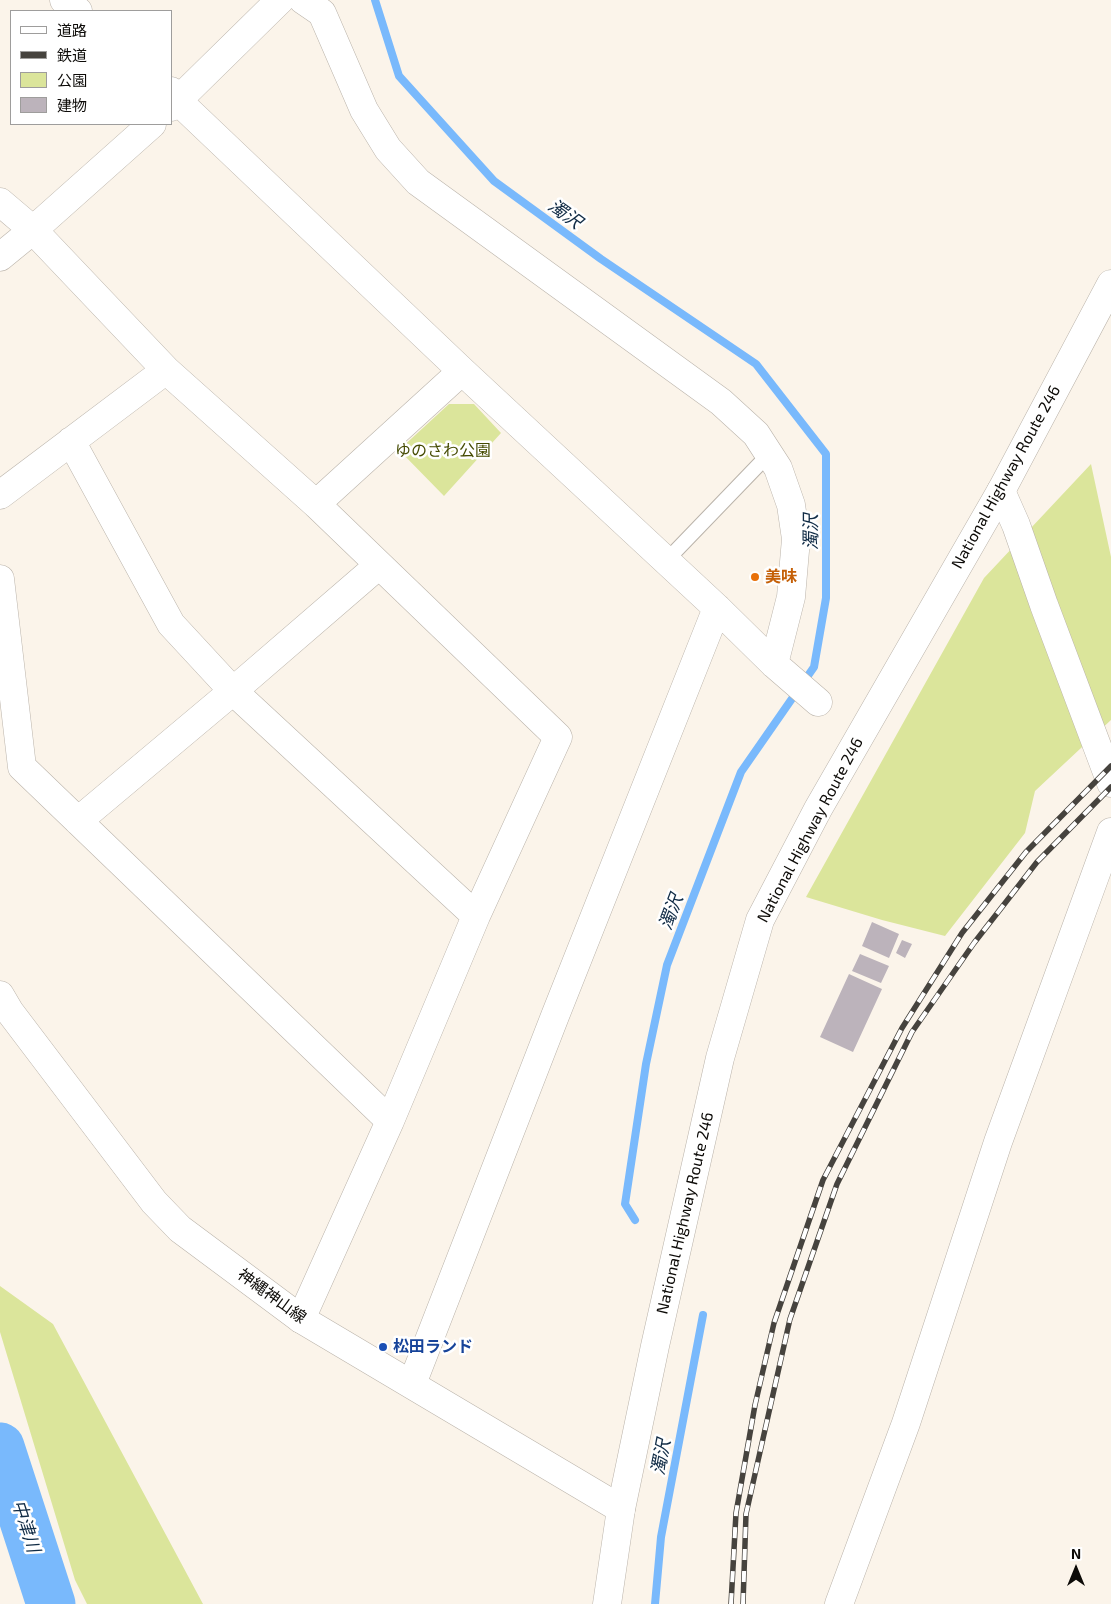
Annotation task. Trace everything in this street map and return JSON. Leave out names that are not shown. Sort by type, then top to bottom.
[{"type":"main road","points":[[64,0],[77,10]]},
{"type":"main road","points":[[280,0],[173,100],[818,702]]},
{"type":"main road","points":[[303,0],[322,13],[364,110],[388,149],[418,182],[721,402],[756,434],[770,453],[778,468],[791,505],[796,539],[792,597],[783,671]]},
{"type":"main road","points":[[0,257],[34,230],[151,125]]},
{"type":"main road","points":[[0,202],[34,230],[166,370],[316,504],[558,737],[476,916],[390,1121],[301,1318]]},
{"type":"main road","name":"National Highway Route 246","points":[[607,1604],[621,1509],[655,1346],[720,1058],[760,920],[823,801],[1001,491],[1111,284]]},
{"type":"main road","points":[[0,495],[166,370]]},
{"type":"main road","points":[[316,504],[462,371]]},
{"type":"main road","points":[[71,441],[171,624],[233,691],[476,916]]},
{"type":"main road","points":[[1001,491],[1016,526],[1111,782]]},
{"type":"main road","points":[[78,821],[379,565]]},
{"type":"main road","points":[[0,579],[22,766],[390,1121]]},
{"type":"main road","points":[[412,1384],[558,1007],[717,608]]},
{"type":"main road","points":[[839,1604],[906,1423],[998,1142],[1111,832]]},
{"type":"main road","name":"神縄神山線","points":[[0,995],[10,1012],[154,1202],[180,1229],[301,1318],[621,1509]]},
{"type":"lane","points":[[666,561],[770,453]]},
{"type":"green space","name":"ゆのさわ公園","points":[[449,404],[474,404],[501,433],[444,496],[399,450]]},
{"type":"green space","points":[[1091,464],[1111,557],[1111,720],[1035,791],[1025,833],[945,936],[882,920],[806,897],[984,578]]},
{"type":"green space","points":[[0,1286],[53,1324],[203,1604],[87,1604],[75,1580],[0,1332]]},
{"type":"building","points":[[872,922],[899,934],[889,958],[862,946]]},
{"type":"building","points":[[902,940],[912,944],[905,958],[896,953]]},
{"type":"building","points":[[860,954],[889,966],[881,983],[852,971]]},
{"type":"building","points":[[849,974],[882,989],[853,1052],[820,1037]]},
{"type":"waterway","name":"濁沢","points":[[375,0],[399,76],[494,181],[601,259],[756,364],[826,454],[826,598],[814,667],[741,772],[667,965],[646,1064],[625,1204],[635,1220]]},
{"type":"waterway","name":"濁沢","points":[[655,1604],[661,1537],[703,1315]]},
{"type":"waterway","name":"中津川","points":[[0,1447],[51,1604]]},
{"type":"railway","points":[[731,1604],[736,1513],[755,1405],[774,1323],[823,1180],[902,1028],[962,933],[1026,852],[1111,766]]},
{"type":"railway","points":[[743,1604],[746,1514],[790,1319],[837,1184],[912,1032],[974,943],[1037,862],[1111,787]]},
{"type":"place","name":"美味","points":[[755,577]]},
{"type":"place","name":"松田ランド","points":[[383,1347]]}]
